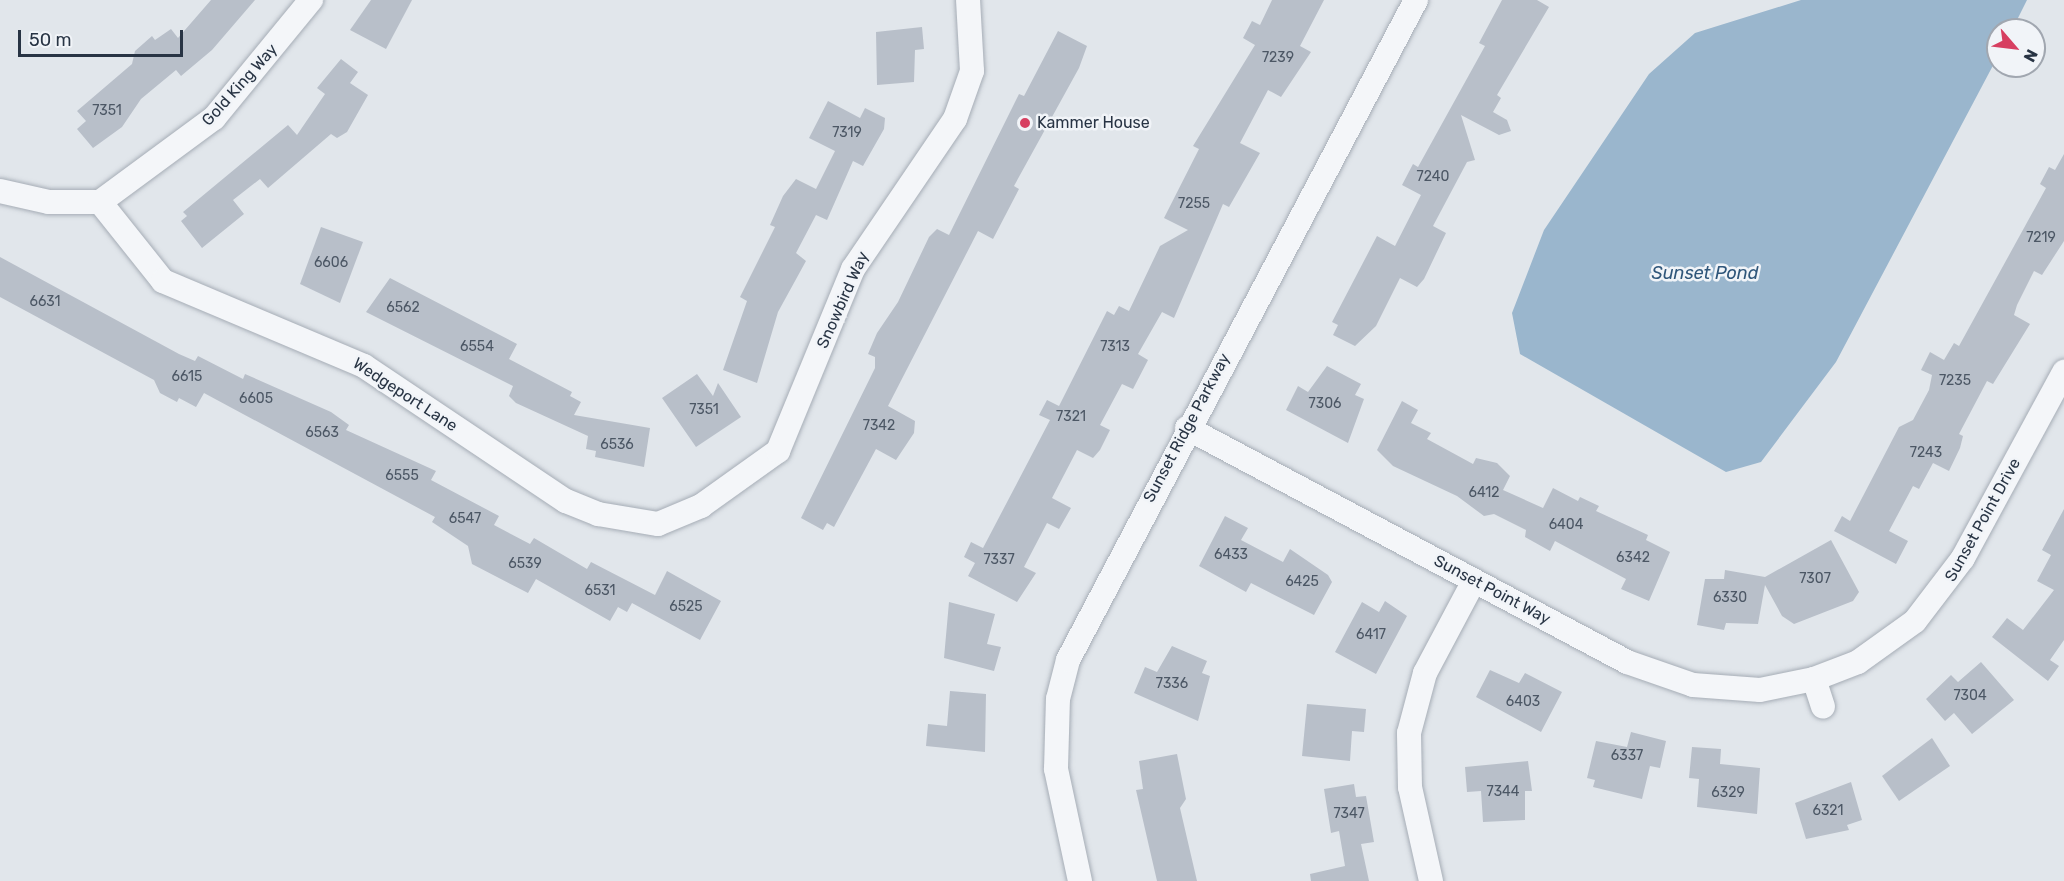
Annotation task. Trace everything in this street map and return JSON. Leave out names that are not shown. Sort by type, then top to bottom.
[{"type":"street","name":"Gold King Way","points":[[100,202],[214,118],[311,0]]},
{"type":"street","name":"Sunset Ridge Parkway","points":[[1080,881],[1056,769],[1058,699],[1085,619],[1416,0]]},
{"type":"street","name":"Snowbird Way","points":[[700,506],[778,451],[853,269],[955,119],[972,71],[968,2]]},
{"type":"street","points":[[0,191],[49,202],[100,202]]},
{"type":"street","name":"Wedgeport Lane","points":[[100,202],[163,281],[364,366],[566,501],[598,514],[658,524],[700,506]]},
{"type":"street","name":"Sunset Point Drive","points":[[1814,680],[1886,646],[1940,595],[2064,372]]},
{"type":"street","name":"Sunset Point Way","points":[[1187,428],[1627,662],[1674,680],[1760,690],[1814,680]]},
{"type":"street","points":[[1431,881],[1410,787],[1409,733],[1425,673],[1474,581]]},
{"type":"street","points":[[1814,680],[1822,707]]},
{"type":"water","name":"Sunset Pond","points":[[1801,0],[2027,0],[2018,18],[1986,18],[1986,78],[1836,362],[1761,462],[1726,472],[1520,354],[1512,313],[1544,230],[1649,74],[1695,33]]},
{"type":"building","points":[[211,0],[255,0],[212,50],[181,76],[176,70],[141,99],[122,127],[93,148],[77,129],[86,121],[77,111],[132,64],[135,51],[152,36],[155,40],[171,29],[178,38]]},
{"type":"building","points":[[371,0],[412,0],[386,49],[350,30]]},
{"type":"building","points":[[1272,0],[1324,0],[1300,46],[1311,52],[1281,97],[1268,90],[1240,143],[1260,153],[1229,207],[1223,204],[1174,318],[1162,312],[1138,354],[1148,360],[1133,389],[1122,384],[1100,425],[1110,430],[1100,450],[1093,458],[1077,450],[1052,498],[1071,508],[1059,529],[1047,523],[1024,567],[1036,573],[1017,602],[968,576],[975,563],[964,557],[971,542],[983,548],[1050,420],[1039,415],[1047,400],[1059,406],[1107,311],[1114,315],[1119,306],[1129,311],[1160,246],[1188,230],[1164,218],[1199,149],[1193,146],[1255,45],[1243,38],[1252,21],[1260,25]]},
{"type":"building","points":[[1502,0],[1537,0],[1549,7],[1497,95],[1501,98],[1493,112],[1507,120],[1511,131],[1499,135],[1461,115],[1475,160],[1467,162],[1433,226],[1446,233],[1424,279],[1417,287],[1400,278],[1376,326],[1355,346],[1333,335],[1338,325],[1332,322],[1377,236],[1395,246],[1421,195],[1402,185],[1413,164],[1418,167],[1485,46],[1479,43]]},
{"type":"building","points":[[922,27],[924,49],[915,50],[914,82],[877,85],[876,32]]},
{"type":"building","points":[[1058,31],[1087,46],[1079,68],[1014,186],[1019,189],[993,239],[978,231],[888,406],[915,421],[914,433],[896,460],[876,449],[834,527],[827,523],[823,530],[801,518],[875,368],[875,357],[868,354],[877,333],[898,302],[929,237],[937,229],[949,235],[1019,94],[1024,96]]},
{"type":"building","points":[[341,59],[358,72],[350,83],[368,95],[347,132],[337,138],[331,134],[268,188],[260,179],[233,200],[244,214],[202,248],[181,221],[187,216],[183,212],[288,125],[297,135],[325,94],[317,88]]},
{"type":"building","points":[[828,101],[860,118],[865,108],[885,118],[884,129],[863,166],[853,161],[827,220],[816,215],[796,253],[806,261],[778,312],[757,383],[723,370],[747,301],[740,297],[775,227],[770,225],[783,196],[796,179],[816,189],[835,151],[809,138]]},
{"type":"building","points":[[2064,154],[2064,241],[2042,275],[2034,271],[2014,315],[2030,324],[1993,384],[1987,381],[1959,434],[1963,436],[1960,448],[1949,471],[1933,463],[1919,489],[1913,486],[1889,531],[1908,541],[1896,564],[1834,531],[1842,516],[1850,521],[1899,427],[1913,420],[1929,390],[1932,375],[1921,370],[1930,352],[1944,360],[1954,343],[1959,346],[2046,188],[2040,184],[2049,167],[2055,170]]},
{"type":"building","points":[[321,227],[363,242],[340,303],[300,284]]},
{"type":"building","points":[[0,257],[179,354],[195,361],[198,356],[243,379],[245,374],[331,412],[349,425],[346,430],[436,471],[431,480],[499,516],[494,525],[530,544],[534,538],[587,569],[591,562],[655,595],[667,571],[721,601],[700,640],[632,603],[627,612],[618,607],[610,621],[536,579],[528,593],[472,564],[468,546],[432,522],[435,517],[204,393],[196,407],[179,398],[177,402],[160,393],[154,380],[0,297]]},
{"type":"building","points":[[390,278],[517,344],[509,359],[572,392],[570,396],[581,402],[574,415],[650,428],[644,467],[595,457],[596,451],[586,449],[588,436],[516,403],[509,396],[513,386],[366,312]]},
{"type":"building","points":[[1327,366],[1361,384],[1355,395],[1364,399],[1348,443],[1286,410],[1298,386],[1308,392]]},
{"type":"building","points":[[697,374],[713,396],[718,383],[741,417],[696,447],[662,398]]},
{"type":"building","points":[[1402,401],[1418,410],[1411,423],[1431,433],[1427,439],[1473,464],[1476,458],[1497,463],[1510,476],[1503,490],[1543,508],[1553,488],[1578,501],[1580,497],[1599,506],[1596,511],[1648,535],[1646,540],[1670,552],[1649,601],[1621,589],[1626,579],[1555,541],[1550,551],[1525,537],[1526,530],[1494,514],[1484,516],[1457,496],[1393,466],[1377,450]]},
{"type":"building","points":[[2064,509],[2064,640],[2050,660],[2059,666],[2048,681],[1992,637],[2007,618],[2023,630],[2054,590],[2037,581],[2051,555],[2042,550]]},
{"type":"building","points":[[1225,516],[1248,528],[1241,540],[1283,562],[1290,549],[1328,575],[1332,582],[1314,615],[1251,583],[1246,592],[1199,566]]},
{"type":"building","points":[[1831,540],[1859,592],[1853,601],[1794,624],[1782,616],[1765,585],[1758,624],[1726,623],[1724,630],[1697,625],[1705,579],[1724,579],[1725,570],[1765,577]]},
{"type":"building","points":[[1385,601],[1407,616],[1376,674],[1335,652],[1362,602],[1379,612]]},
{"type":"building","points":[[949,602],[995,614],[987,644],[1001,647],[994,671],[944,658]]},
{"type":"building","points":[[1172,646],[1207,661],[1202,673],[1210,676],[1198,721],[1134,693],[1145,667],[1157,672]]},
{"type":"building","points":[[1981,662],[2014,700],[1972,734],[1954,713],[1945,721],[1926,699],[1951,675],[1958,682]]},
{"type":"building","points":[[1490,670],[1519,683],[1525,673],[1562,692],[1541,732],[1476,697]]},
{"type":"building","points":[[950,691],[986,694],[985,752],[926,746],[928,724],[947,726]]},
{"type":"building","points":[[1307,704],[1366,709],[1364,732],[1352,731],[1350,761],[1302,756]]},
{"type":"building","points":[[1631,732],[1666,741],[1660,768],[1650,766],[1642,799],[1593,787],[1595,780],[1587,778],[1596,741],[1627,747]]},
{"type":"building","points":[[1932,738],[1950,766],[1899,801],[1882,776]]},
{"type":"building","points":[[1692,747],[1721,749],[1720,764],[1760,768],[1757,814],[1697,807],[1699,779],[1689,778]]},
{"type":"building","points":[[1177,754],[1186,799],[1180,808],[1197,881],[1157,881],[1136,790],[1143,789],[1139,761]]},
{"type":"building","points":[[1528,761],[1532,791],[1525,791],[1525,820],[1483,822],[1481,791],[1467,792],[1465,767]]},
{"type":"building","points":[[1851,782],[1862,820],[1847,825],[1849,830],[1806,839],[1795,803]]},
{"type":"building","points":[[1354,784],[1356,797],[1366,796],[1374,842],[1361,844],[1369,881],[1311,881],[1310,874],[1345,866],[1339,831],[1331,833],[1324,789]]},
{"type":"place","name":"Kammer House","points":[[1025,123]]}]
